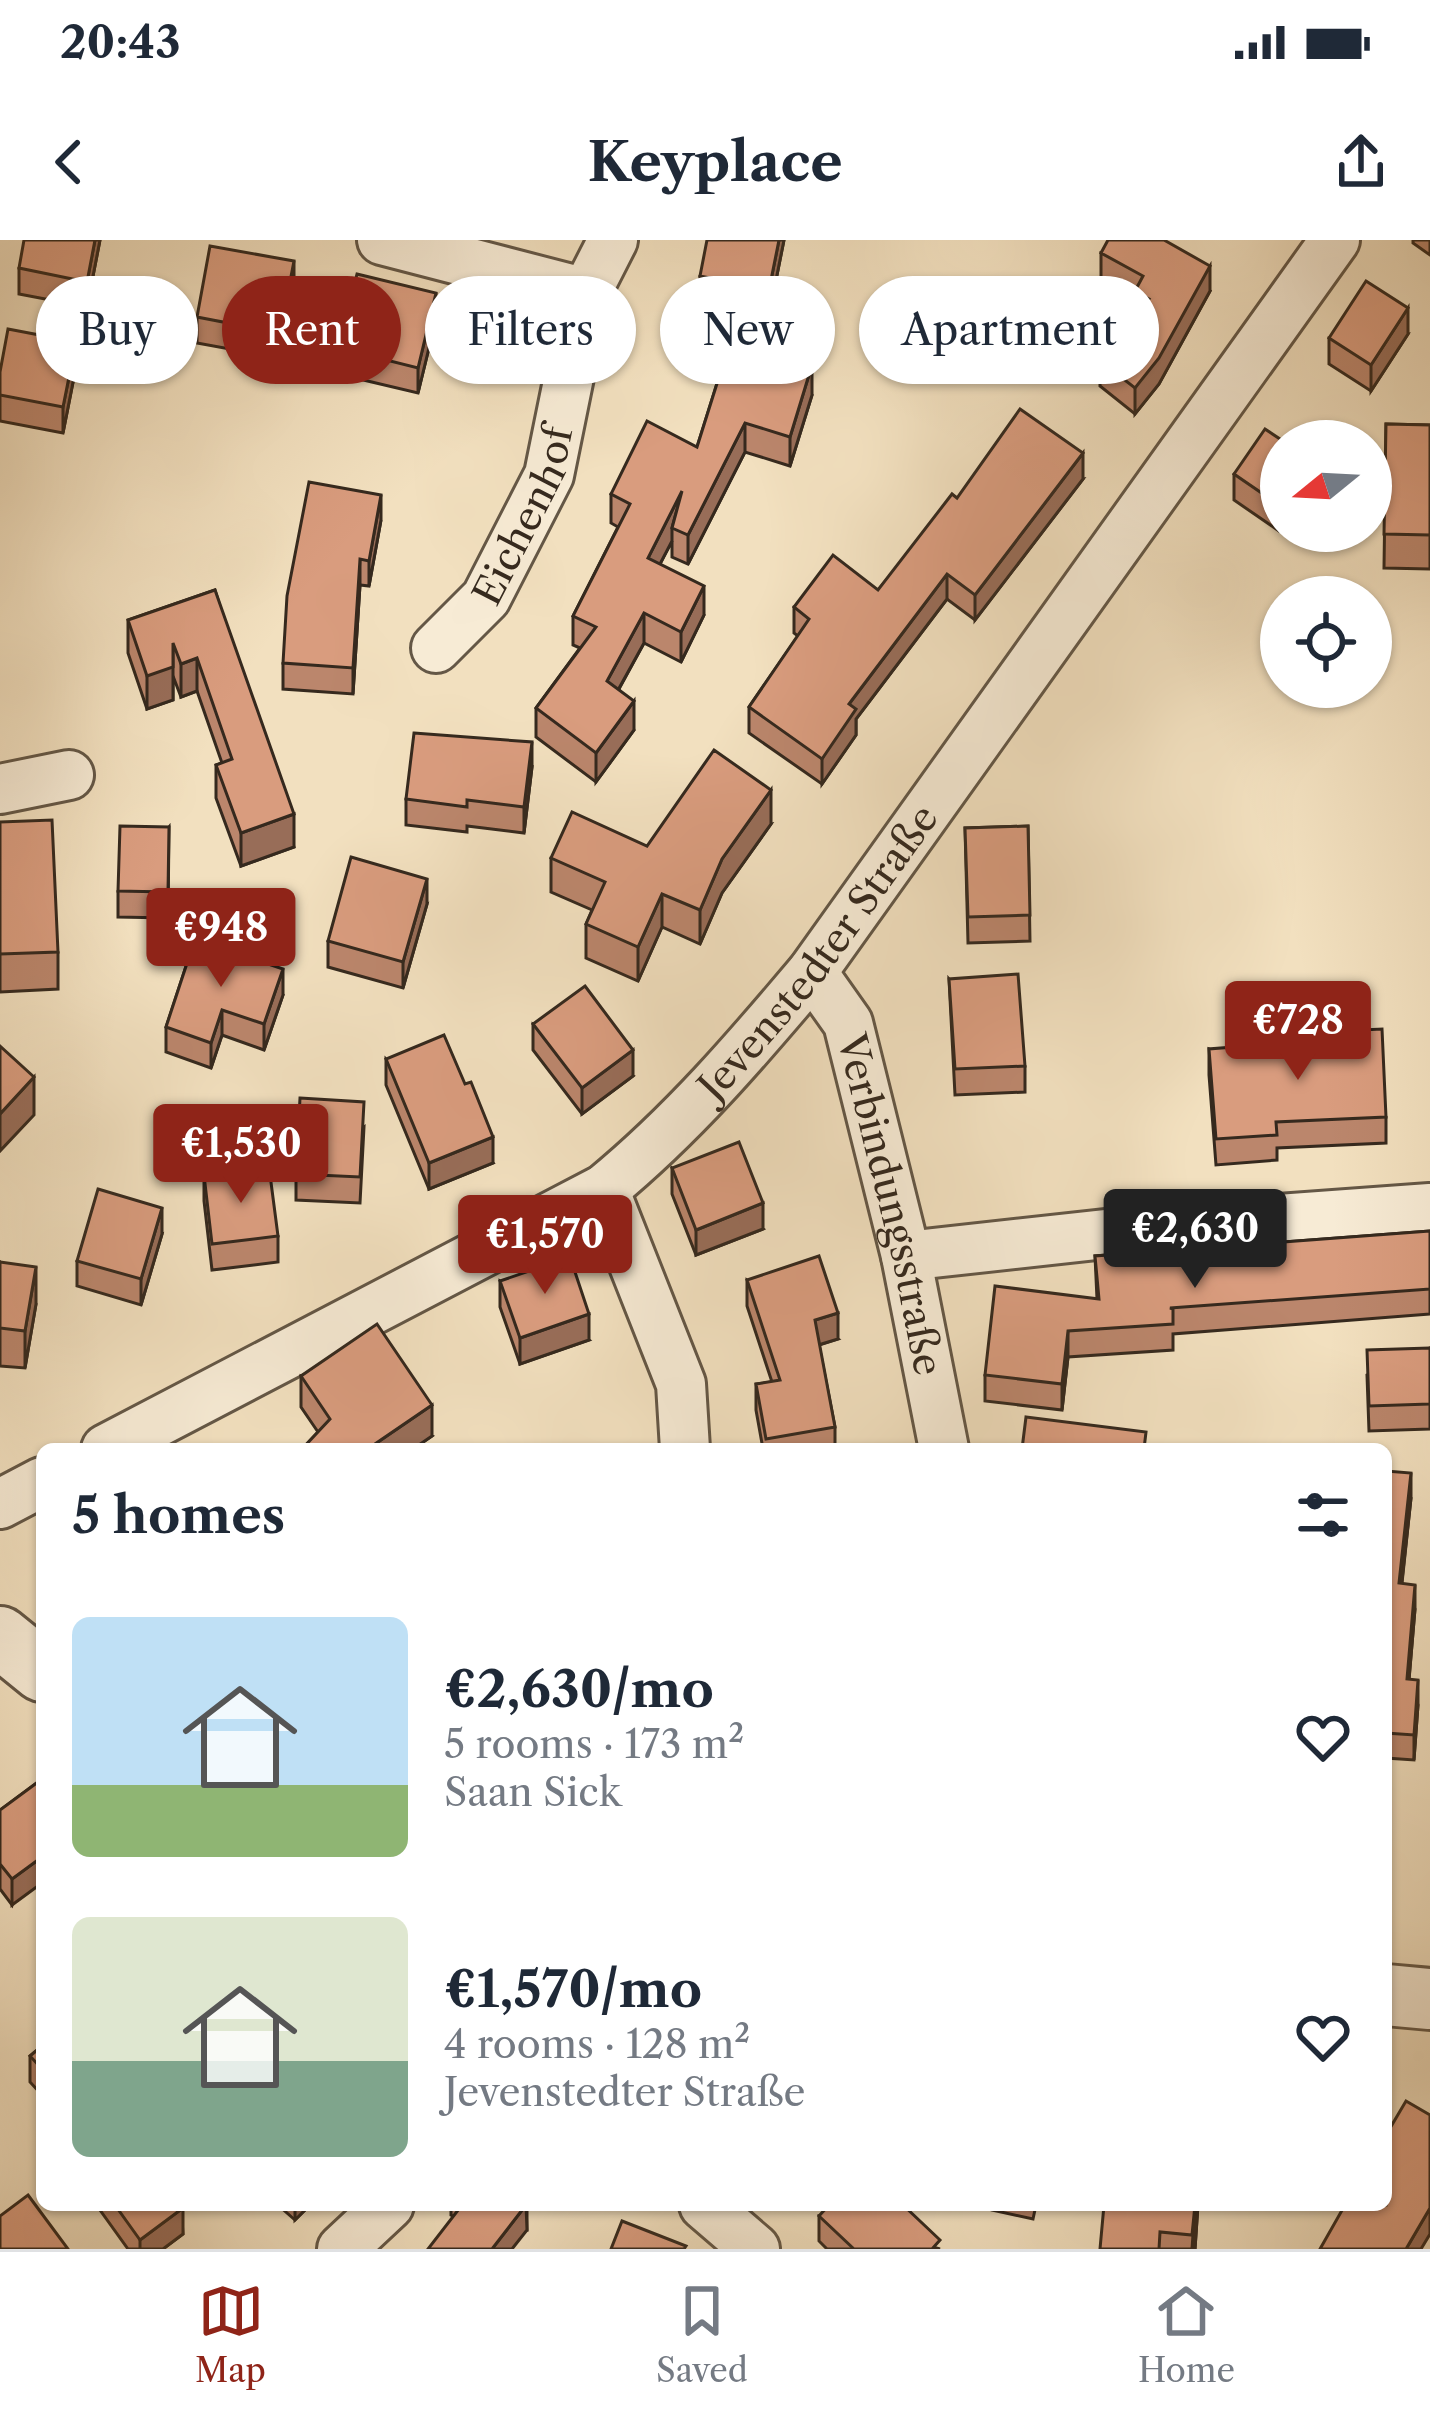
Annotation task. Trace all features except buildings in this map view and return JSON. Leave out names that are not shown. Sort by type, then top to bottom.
[{"type":"street","points":[[382,240],[521,276]]},
{"type":"street","name":"Eichenhof","points":[[595,276],[614,240]]},
{"type":"street","name":"Jevenstedter Straße","points":[[117,1443],[604,1189],[653,1149],[718,1084],[812,972],[1335,240]]},
{"type":"street","name":"Eichenhof","points":[[436,648],[486,598],[548,475],[567,384]]},
{"type":"street","points":[[0,789],[69,775]]},
{"type":"street","name":"Verbindungsstraße","points":[[812,972],[848,1023],[906,1256],[943,1443]]},
{"type":"street","points":[[604,1189],[681,1384],[685,1443]]},
{"type":"street","points":[[906,1256],[1168,1227],[1430,1208]]},
{"type":"street","points":[[0,1504],[36,1485]]},
{"type":"street","points":[[0,1636],[36,1666]]},
{"type":"street","points":[[1392,1996],[1430,1999]]},
{"type":"street","points":[[342,2249],[383,2211]]}]
